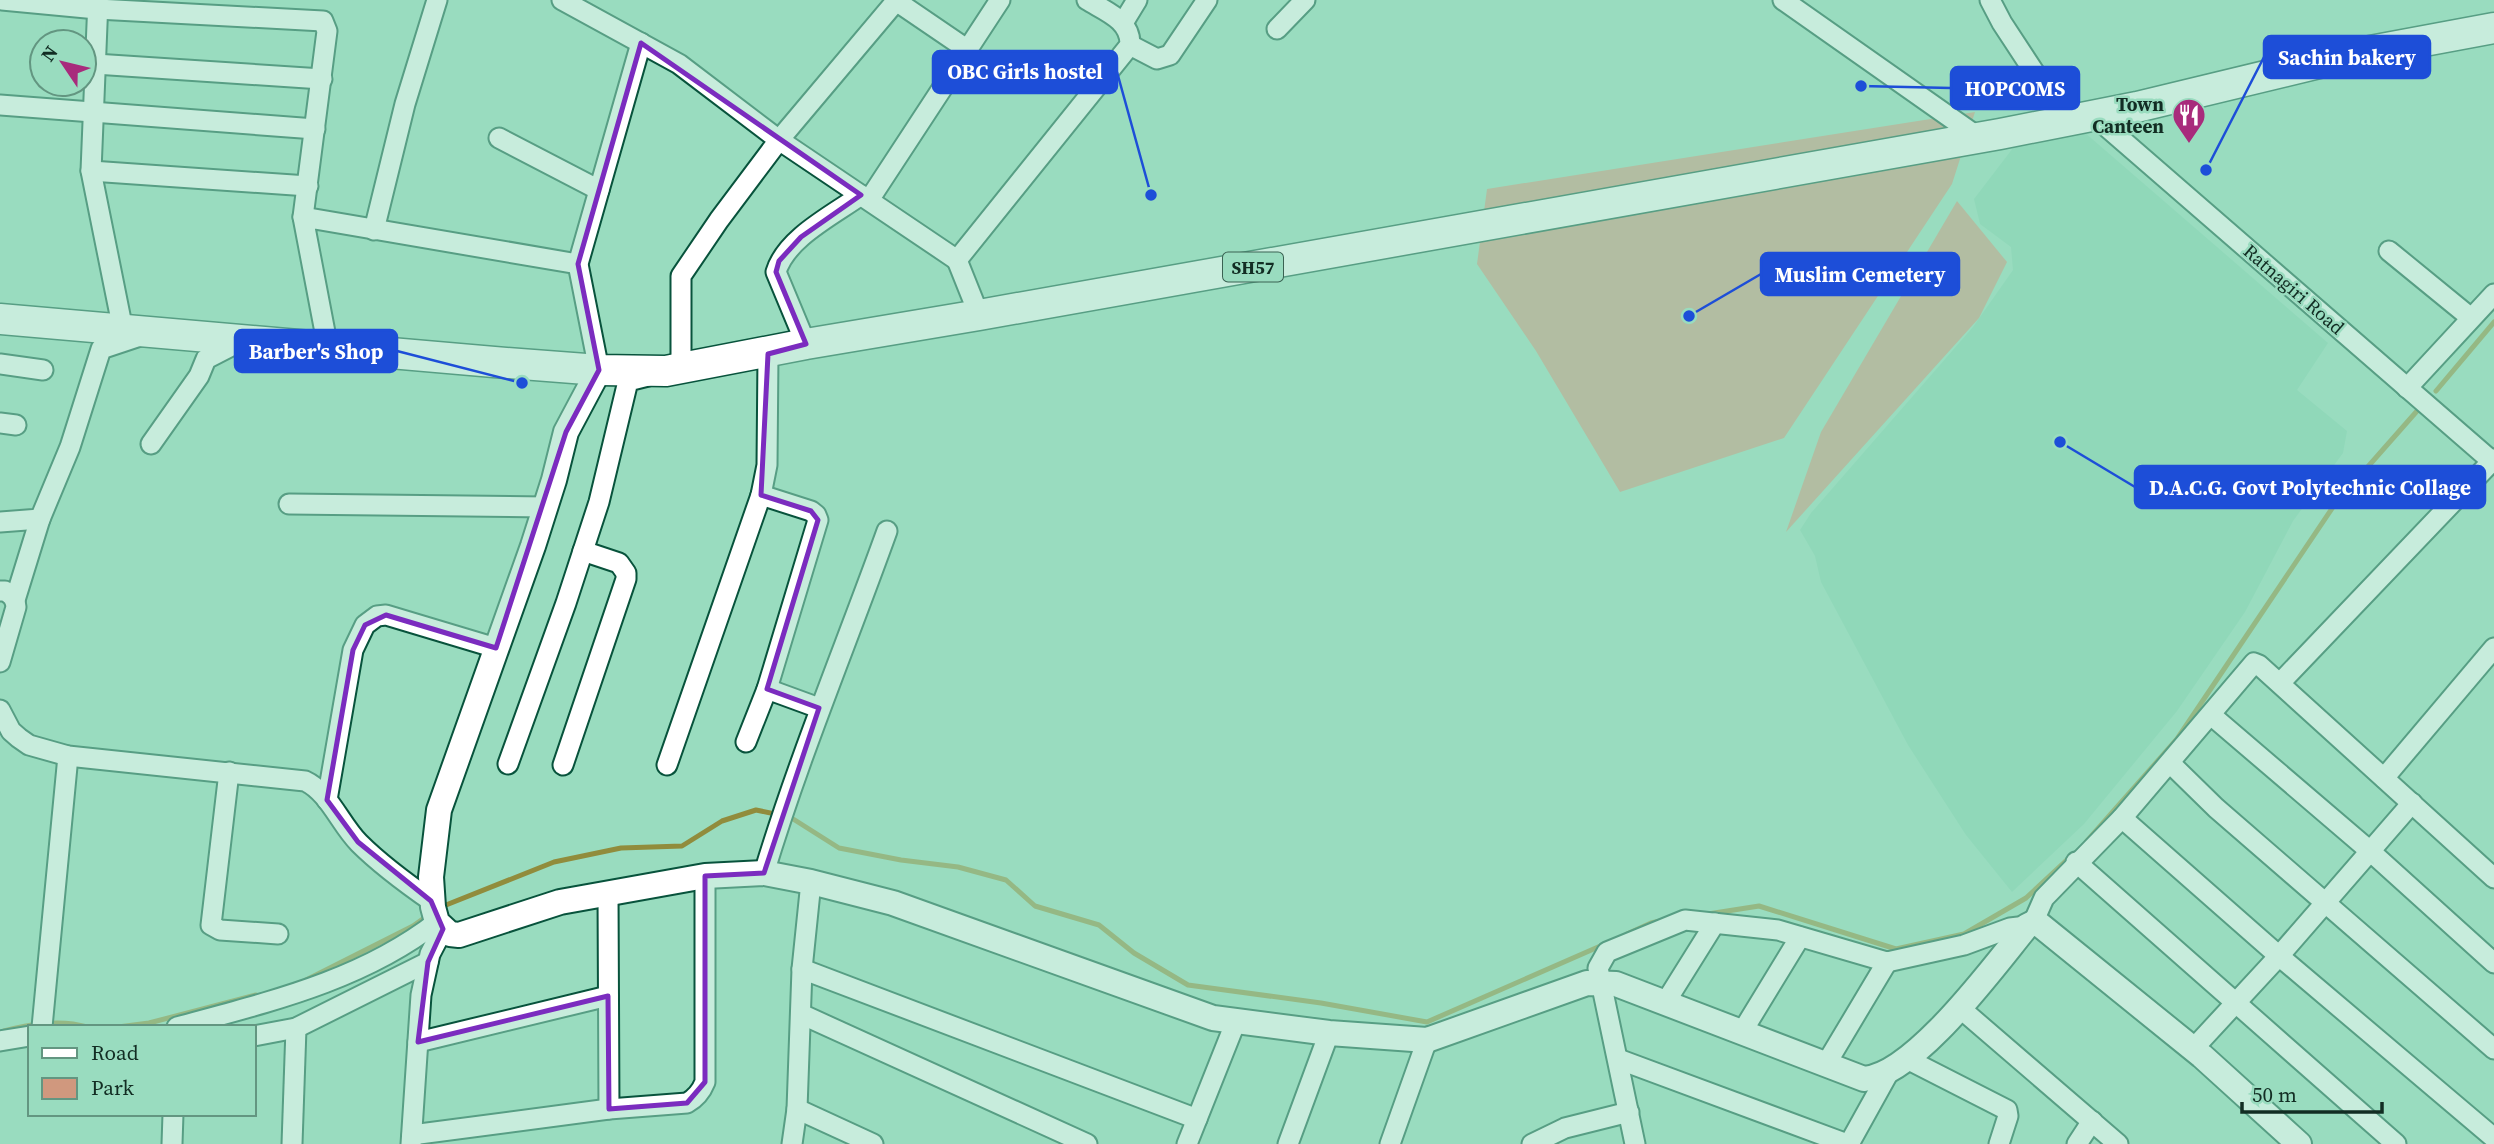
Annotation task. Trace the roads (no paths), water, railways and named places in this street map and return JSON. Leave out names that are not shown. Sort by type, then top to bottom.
[{"type":"main road","name":"SH57","points":[[0,319],[599,370],[674,370],[802,345],[1979,138],[2365,52],[2494,28]]},
{"type":"street","points":[[2,0],[323,21],[327,31],[303,217],[328,348]]},
{"type":"street","points":[[374,230],[405,104],[437,0]]},
{"type":"street","points":[[562,0],[588,6],[641,43],[679,64],[779,140],[957,260],[979,315]]},
{"type":"street","points":[[667,765],[761,495],[767,465],[768,354],[802,345],[776,272],[779,261],[785,251],[801,237],[865,198],[1000,0]]},
{"type":"street","points":[[957,260],[1130,46],[1124,23],[1087,0]]},
{"type":"street","points":[[1124,23],[1137,0]]},
{"type":"street","points":[[1130,46],[1157,59],[1170,55],[1208,0]]},
{"type":"street","points":[[1277,29],[1305,0]]},
{"type":"street","points":[[1783,0],[1979,138]]},
{"type":"street","name":"Ratnagiri Road","points":[[1990,0],[2001,23],[2079,117],[2493,461]]},
{"type":"street","points":[[508,764],[583,551],[628,381],[674,370],[681,276],[779,140],[897,1],[968,50]]},
{"type":"street","points":[[97,28],[98,5]]},
{"type":"street","points":[[641,43],[578,264],[599,370],[566,432],[545,507],[439,810],[431,877],[436,915],[421,995],[412,1140],[609,1109],[687,1103],[701,1092],[705,1082],[705,876]]},
{"type":"street","points":[[98,64],[322,79]]},
{"type":"street","points":[[0,662],[16,607],[8,596],[70,447],[101,349],[137,331],[91,171],[94,98]]},
{"type":"street","points":[[0,105],[315,129]]},
{"type":"street","points":[[499,138],[599,190]]},
{"type":"street","points":[[91,171],[308,186]]},
{"type":"street","points":[[303,217],[578,264]]},
{"type":"street","points":[[2389,251],[2471,318]]},
{"type":"street","points":[[2407,388],[2494,294]]},
{"type":"street","points":[[151,444],[199,376],[206,359],[243,340]]},
{"type":"street","points":[[0,364],[43,370]]},
{"type":"street","points":[[2280,683],[2493,461]]},
{"type":"street","points":[[746,742],[766,689],[818,520],[811,511],[761,495]]},
{"type":"street","points":[[289,504],[545,507]]},
{"type":"street","points":[[0,522],[40,519]]},
{"type":"street","points":[[764,873],[819,708],[842,654],[887,531]]},
{"type":"street","points":[[563,765],[626,579],[620,563],[583,551]]},
{"type":"street","points":[[327,800],[353,650],[365,625],[377,616],[386,615],[496,648]]},
{"type":"street","points":[[2384,778],[2494,648]]},
{"type":"street","points":[[1618,1059],[1853,1143],[1898,1065],[1960,1008],[2030,924],[2044,898],[2076,862],[2122,818],[2254,663],[2280,683],[2494,878]]},
{"type":"street","points":[[766,689],[819,708]]},
{"type":"street","points":[[0,710],[11,731],[29,745],[68,756],[305,780],[314,785],[327,800],[358,842],[436,915],[450,934],[459,934],[561,902],[705,876],[764,873],[893,903],[1213,1018],[1236,1021],[1329,1033],[1427,1040],[1587,983],[1602,982],[1616,984],[1864,1079],[1898,1065],[2007,1110],[1999,1144]]},
{"type":"street","points":[[2211,715],[2370,851],[2494,963]]},
{"type":"street","points":[[42,1022],[68,756]]},
{"type":"street","points":[[2170,763],[2216,808],[2494,1049]]},
{"type":"street","points":[[229,772],[211,925],[220,930],[278,934]]},
{"type":"street","points":[[2193,1049],[2279,956],[2412,803]]},
{"type":"street","points":[[2122,818],[2279,956],[2494,1138]]},
{"type":"street","points":[[2076,862],[2396,1144]]},
{"type":"street","points":[[792,1144],[797,1110],[802,968],[811,882]]},
{"type":"street","points":[[608,893],[609,1109]]},
{"type":"street","points":[[184,1025],[264,1003],[349,975],[413,941],[436,915]]},
{"type":"street","points":[[1635,1144],[1598,968],[1607,952],[1685,920],[1778,930],[1887,962],[1964,945],[2010,928],[2040,925],[2193,1049],[2299,1144]]},
{"type":"street","points":[[1665,1003],[1715,923]]},
{"type":"street","points":[[1742,1032],[1800,937]]},
{"type":"street","points":[[256,1037],[296,1028],[428,962]]},
{"type":"street","points":[[1826,1064],[1887,962]]},
{"type":"street","points":[[802,968],[1197,1119]]},
{"type":"street","points":[[418,1042],[608,996]]},
{"type":"street","points":[[1960,1008],[2118,1144]]},
{"type":"street","points":[[801,1014],[1081,1143]]},
{"type":"street","points":[[1187,1144],[1236,1021]]},
{"type":"street","points":[[292,1144],[296,1028]]},
{"type":"street","points":[[1288,1144],[1329,1033]]},
{"type":"street","points":[[0,1041],[28,1036]]},
{"type":"street","points":[[1390,1144],[1427,1040]]},
{"type":"street","points":[[797,1110],[873,1144]]},
{"type":"street","points":[[1532,1144],[1565,1128],[1629,1112]]},
{"type":"street","points":[[172,1144],[173,1116]]},
{"type":"street","points":[[2077,1144],[2092,1121]]},
{"type":"waterway","points":[[2436,391],[2494,322]]},
{"type":"waterway","points":[[2087,841],[2177,739],[2335,504],[2417,411]]},
{"type":"waterway","points":[[441,907],[554,862],[621,848],[682,846],[722,821],[756,810],[790,817],[839,848],[958,867],[1006,880],[1035,906],[1099,925],[1134,953],[1188,985],[1321,1003],[1427,1022],[1605,944]]},
{"type":"waterway","points":[[1708,914],[1759,906],[1896,949],[1964,934],[2026,898],[2070,857]]},
{"type":"waterway","points":[[306,980],[413,926],[427,916]]},
{"type":"waterway","points":[[1627,934],[1660,921]]},
{"type":"waterway","points":[[134,1025],[256,995]]},
{"type":"waterway","points":[[4,1031],[28,1025]]},
{"type":"waterway","points":[[31,1025],[77,1025]]},
{"type":"place","name":"HOPCOMS","points":[[1861,86]]},
{"type":"place","name":"Town Canteen","points":[[2189,145]]},
{"type":"place","name":"Sachin bakery","points":[[2206,170]]},
{"type":"place","name":"OBC Girls hostel","points":[[1151,195]]},
{"type":"place","name":"Muslim Cemetery","points":[[1689,316]]},
{"type":"place","name":"Barber's Shop","points":[[522,383]]},
{"type":"place","name":"D.A.C.G. Govt Polytechnic Collage","points":[[2060,442]]}]
